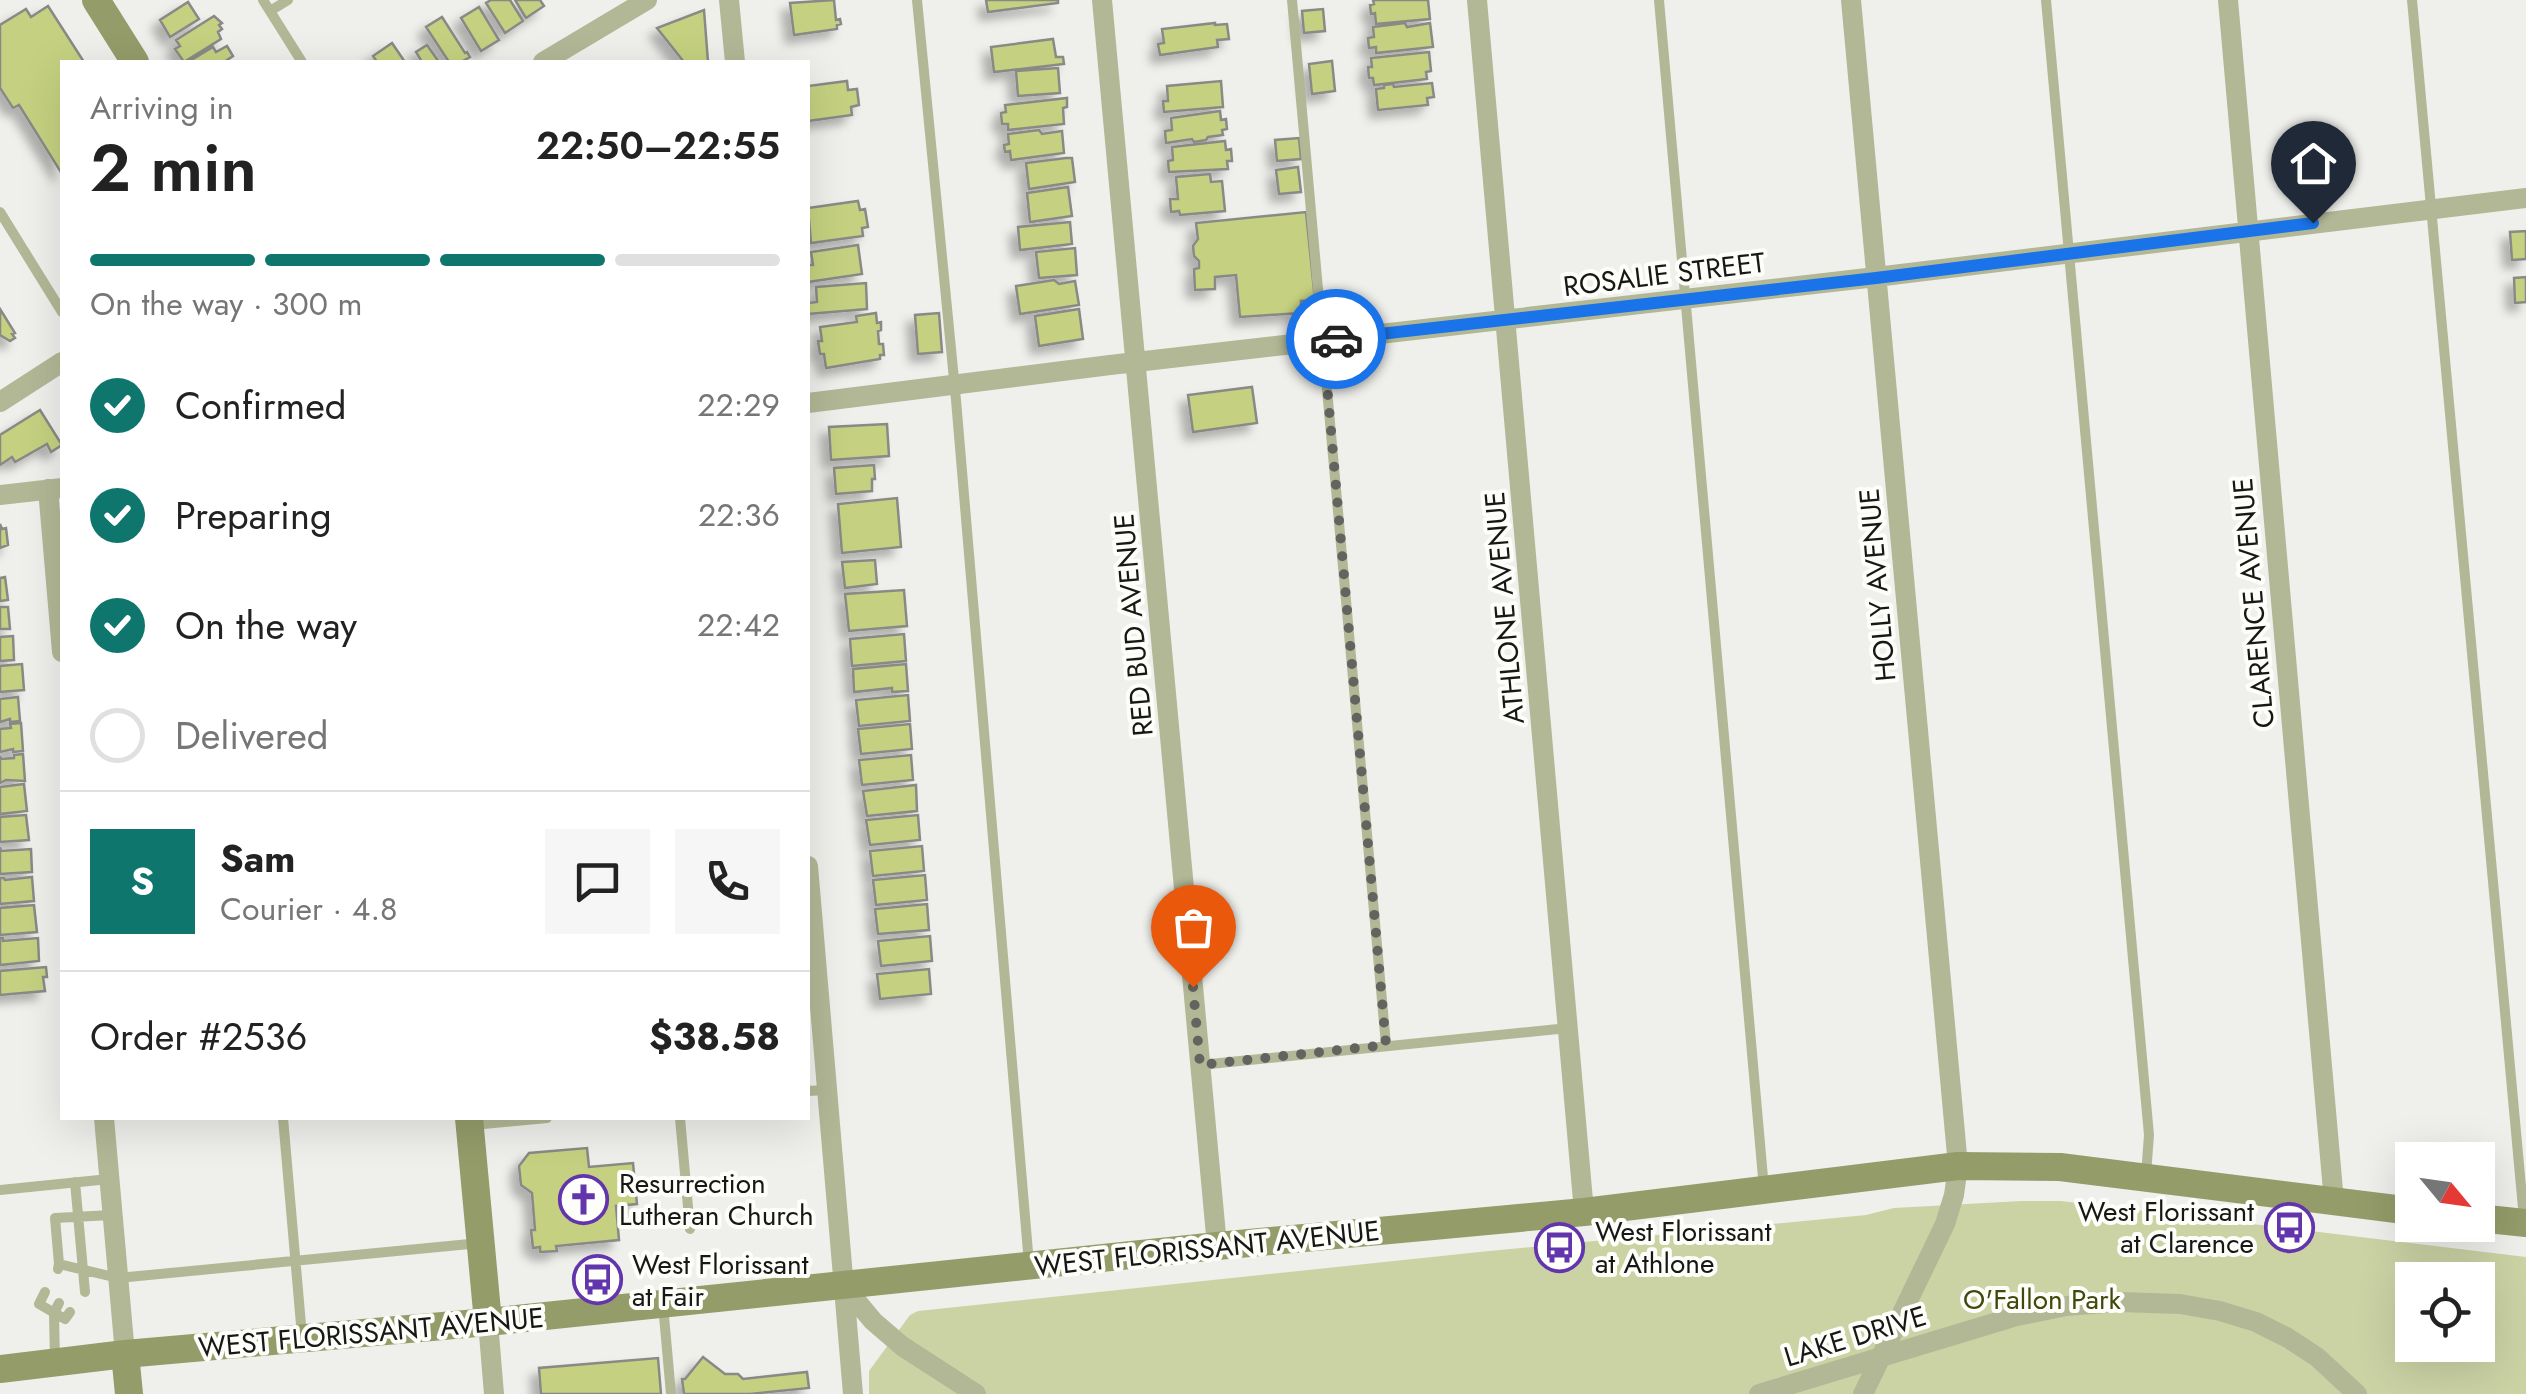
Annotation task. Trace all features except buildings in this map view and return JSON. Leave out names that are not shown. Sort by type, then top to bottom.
[{"type":"main road","points":[[96,0],[134,60]]},
{"type":"main road","points":[[469,1122],[488,1322]]},
{"type":"main road","name":"WEST FLORISSANT AVENUE","points":[[0,1369],[1584,1212],[1958,1166],[2060,1167],[2395,1208]]},
{"type":"main road","points":[[2495,1220],[2525,1223]]},
{"type":"main road","points":[[125,1354],[129,1394]]},
{"type":"street","points":[[546,60],[647,0]]},
{"type":"street","points":[[729,0],[735,60]]},
{"type":"street","name":"RED BUD AVENUE","points":[[1102,0],[1217,1246]]},
{"type":"street","name":"ATHLONE AVENUE","points":[[1477,0],[1584,1212]]},
{"type":"street","name":"HOLLY AVENUE","points":[[1850,0],[1958,1166],[1946,1224],[1863,1394]]},
{"type":"street","name":"CLARENCE AVENUE","points":[[2228,0],[2334,1202]]},
{"type":"street","name":"ROSALIE STREET","points":[[810,403],[2526,198]]},
{"type":"street","points":[[0,402],[60,363]]},
{"type":"street","points":[[0,495],[55,489],[60,605]]},
{"type":"street","points":[[810,916],[817,1091],[853,1394]]},
{"type":"street","points":[[104,1120],[125,1354]]},
{"type":"street","points":[[842,1285],[902,1346],[976,1394]]},
{"type":"street","name":"LAKE DRIVE","points":[[1759,1394],[2017,1316],[2066,1306],[2120,1302],[2180,1304],[2220,1310],[2256,1322],[2317,1358],[2357,1394]]},
{"type":"street","points":[[488,1322],[494,1394]]},
{"type":"lane","points":[[263,0],[301,60]]},
{"type":"lane","points":[[270,11],[288,0]]},
{"type":"lane","points":[[918,0],[1029,1265]]},
{"type":"lane","points":[[1292,0],[1386,1045]]},
{"type":"lane","points":[[1659,0],[1764,1190]]},
{"type":"lane","points":[[2046,0],[2149,1136],[2146,1176]]},
{"type":"lane","points":[[2412,0],[2525,1223]]},
{"type":"lane","points":[[0,212],[60,309]]},
{"type":"lane","points":[[1200,1065],[1568,1028]]},
{"type":"lane","points":[[283,1120],[302,1338]]},
{"type":"lane","points":[[469,1122],[508,1120]]},
{"type":"lane","points":[[680,1120],[690,1229]]},
{"type":"lane","points":[[0,1190],[110,1178]]},
{"type":"lane","points":[[75,1182],[76,1272],[85,1292]]},
{"type":"lane","points":[[113,1215],[55,1218],[58,1267],[118,1278],[480,1243]]},
{"type":"lane","points":[[46,1292],[38,1304],[56,1308],[65,1319],[70,1312]]},
{"type":"lane","points":[[663,1304],[671,1394]]},
{"type":"lane","points":[[55,1363],[56,1308]]},
{"type":"green space","name":"O'Fallon Park","points":[[2061,1201],[2526,1257],[2526,1394],[869,1394],[869,1371],[910,1315],[918,1311],[1866,1215],[1894,1208]]},
{"type":"way so far","points":[[1193,987],[1200,1065],[1386,1045],[1323,341],[1336,339]]},
{"type":"place","name":"Resurrection Lutheran Church","points":[[584,1199]]},
{"type":"place","name":"West Florissant at Clarence","points":[[2289,1227]]},
{"type":"place","name":"West Florissant at Athlone","points":[[1560,1247]]},
{"type":"place","name":"West Florissant at Fair","points":[[597,1280]]},
{"type":"route","points":[[1336,339],[1876,278],[2313,223]]}]
